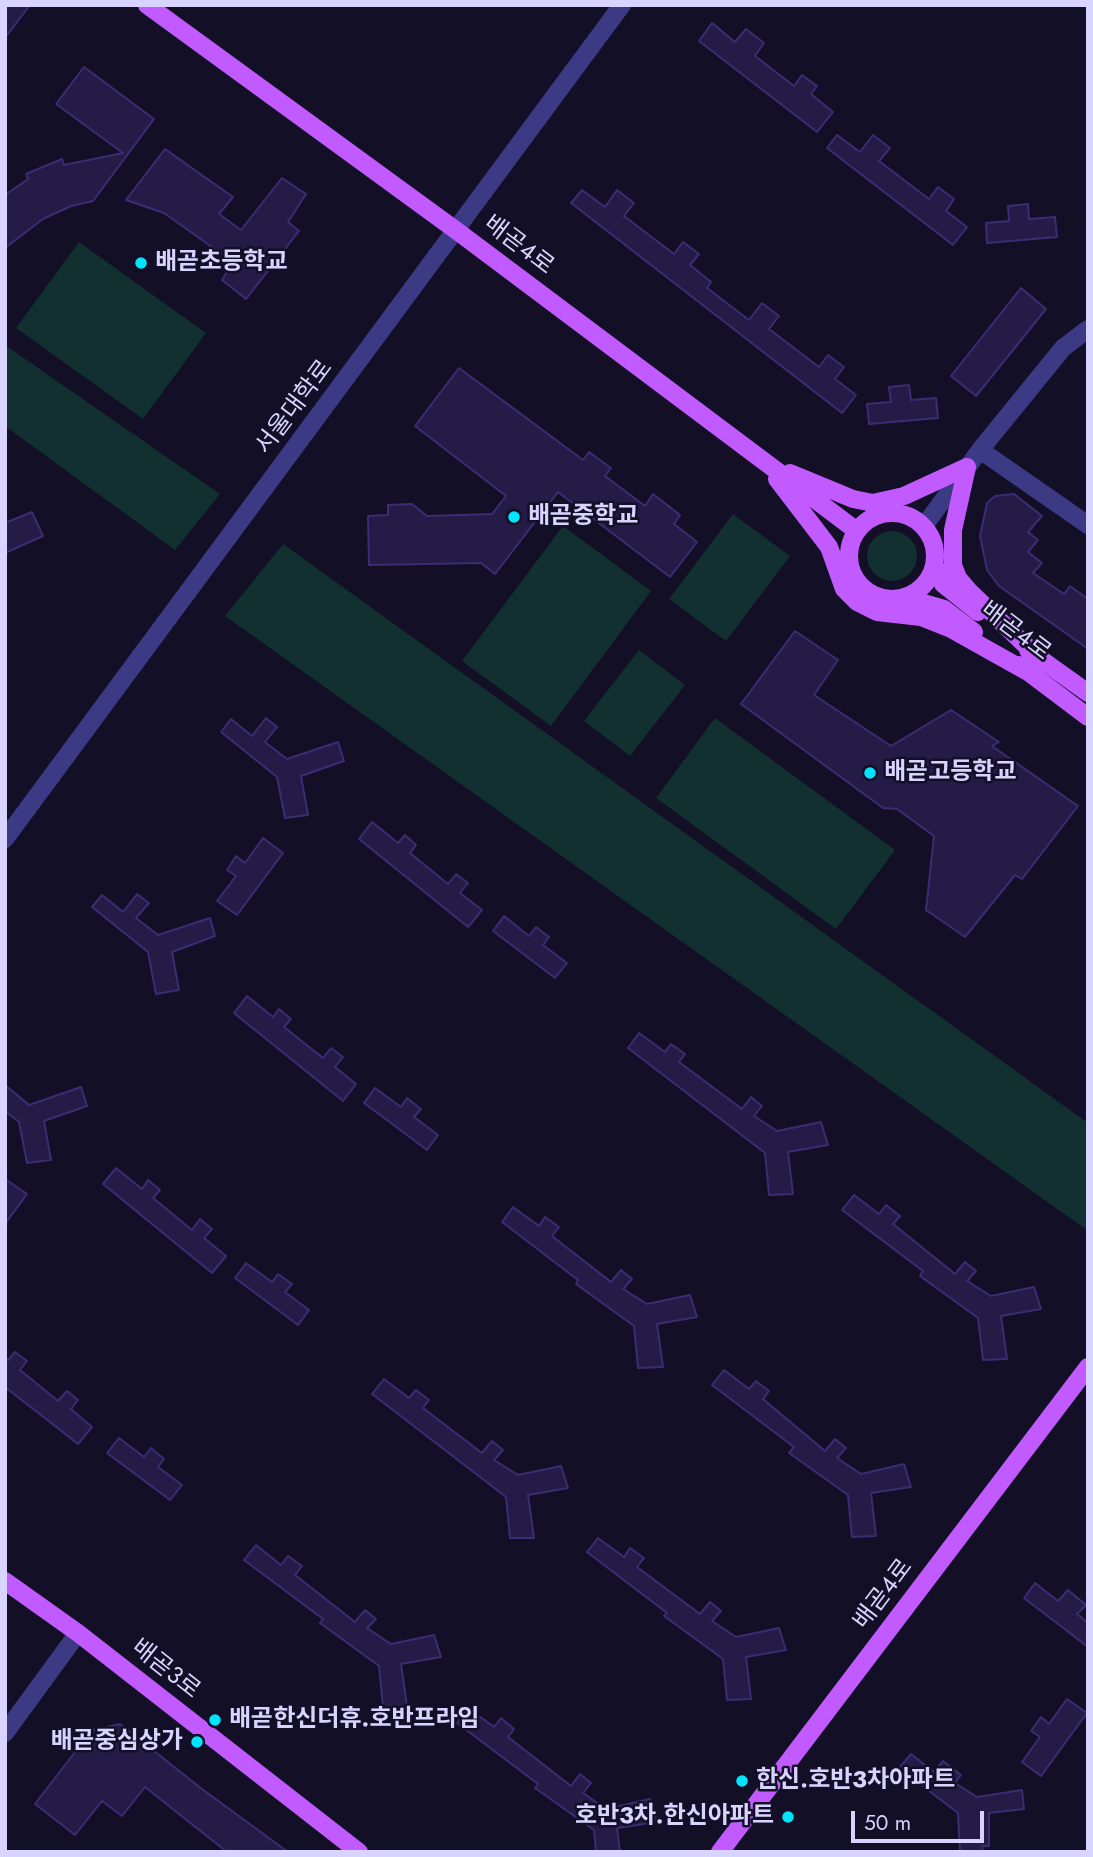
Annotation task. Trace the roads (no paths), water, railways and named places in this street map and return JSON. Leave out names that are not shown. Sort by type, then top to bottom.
[{"type":"main road","name":"배곧4로","points":[[147,5],[457,231],[857,531]]},
{"type":"main road","points":[[765,462],[853,499],[873,503],[904,496],[967,467]]},
{"type":"main road","points":[[765,462],[829,547],[844,589],[857,602],[877,612],[921,617],[1032,664]]},
{"type":"main road","points":[[967,467],[953,530],[953,565],[958,578],[1032,664]]},
{"type":"main road","points":[[885,513],[900,513],[924,526],[936,551],[935,566],[925,584],[906,598],[877,597],[864,590],[849,565],[849,550],[857,531],[872,517],[885,513]]},
{"type":"main road","name":"배곧4로","points":[[935,566],[943,584],[1088,717]]},
{"type":"main road","name":"배곧4로","points":[[906,598],[944,609],[1032,664],[1088,693]]},
{"type":"main road","name":"배곧4로","points":[[720,1852],[1088,1367]]},
{"type":"main road","name":"배곧3로","points":[[5,1581],[78,1633],[359,1852]]},
{"type":"street","name":"서울대학로","points":[[5,839],[622,5]]},
{"type":"street","points":[[924,526],[980,450],[1063,348],[1088,329]]},
{"type":"street","points":[[980,450],[1088,525]]},
{"type":"street","points":[[5,1733],[78,1633]]},
{"type":"place","name":"배곧초등학교","points":[[141,263]]},
{"type":"place","name":"배곧중학교","points":[[514,517]]},
{"type":"place","name":"배곧고등학교","points":[[870,773]]},
{"type":"place","name":"배곧한신더휴.호반프라임","points":[[215,1720]]},
{"type":"place","name":"배곧중심상가","points":[[197,1742]]},
{"type":"place","name":"한신.호반3차아파트","points":[[742,1781]]},
{"type":"place","name":"호반3차.한신아파트","points":[[788,1817]]}]
